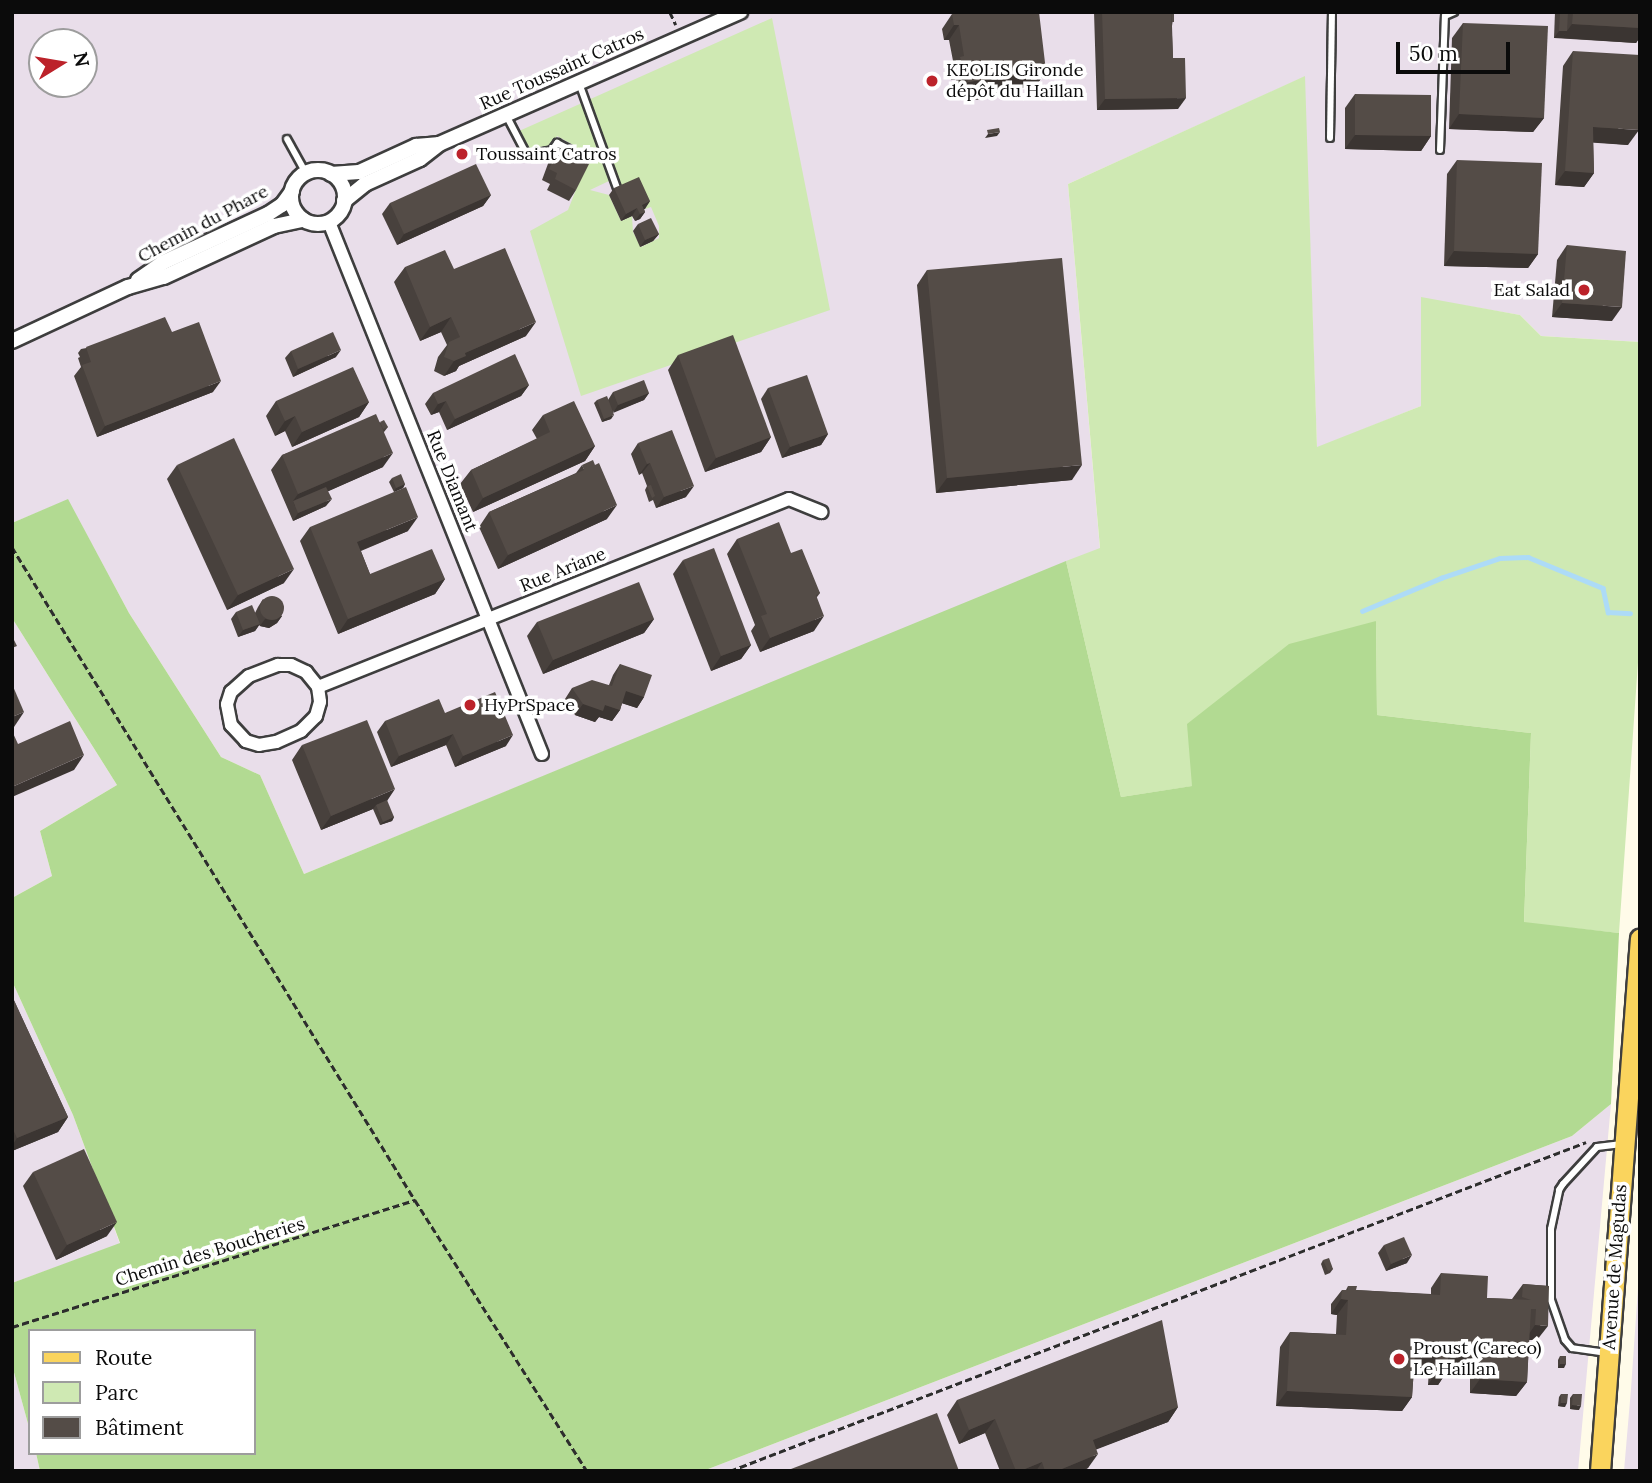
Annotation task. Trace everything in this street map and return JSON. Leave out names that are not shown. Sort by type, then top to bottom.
[{"type":"main road","name":"Avenue de Magudas","points":[[1600,1471],[1624,1144],[1635,1057],[1640,938]]},
{"type":"street","name":"Rue Toussaint Catros","points":[[344,201],[365,184],[420,159],[439,144],[740,12]]},
{"type":"street","name":"Rue Toussaint Catros","points":[[331,174],[359,172],[416,146],[439,144]]},
{"type":"street","points":[[323,171],[331,174],[342,186],[344,201],[339,214],[329,222],[320,224],[303,220],[293,208],[292,191],[299,177],[306,173],[323,171]]},
{"type":"street","name":"Chemin du Phare","points":[[128,287],[162,263],[268,214],[282,205],[292,191]]},
{"type":"street","name":"Chemin du Phare","points":[[12,341],[128,287],[164,277],[274,226],[303,220]]},
{"type":"street","name":"Rue Diamant","points":[[329,222],[542,754]]},
{"type":"street","name":"Rue Ariane","points":[[318,687],[789,499],[821,512]]},
{"type":"street","points":[[278,665],[291,665],[306,672],[318,687],[320,702],[316,716],[302,731],[276,742],[259,745],[239,736],[230,725],[227,704],[231,692],[249,676],[278,665]]},
{"type":"lane","points":[[1330,138],[1332,12]]},
{"type":"lane","points":[[1440,150],[1445,16],[1454,12]]},
{"type":"lane","points":[[579,83],[618,191]]},
{"type":"lane","points":[[506,115],[527,156],[552,150],[557,143],[569,149]]},
{"type":"lane","points":[[287,139],[306,173]]},
{"type":"lane","points":[[1609,1353],[1572,1348],[1565,1340],[1551,1300],[1551,1229],[1559,1190],[1571,1175],[1597,1147],[1624,1144]]},
{"type":"path","points":[[12,547],[415,1200],[587,1471]]},
{"type":"path","points":[[730,1471],[1594,1138]]},
{"type":"path","name":"Chemin des Boucheries","points":[[12,1327],[415,1200]]},
{"type":"shaded area","points":[[12,12],[1640,12],[1640,342],[1541,336],[1520,315],[1421,298],[1421,406],[1317,448],[1304,77],[1068,184],[1100,549],[304,874],[260,775],[221,757],[129,613],[68,500],[12,523]]},
{"type":"shaded area","points":[[12,618],[117,785],[40,831],[52,876],[12,898]]},
{"type":"shaded area","points":[[12,981],[73,1115],[120,1244],[12,1283]]},
{"type":"shaded area","points":[[1611,1104],[1578,1471],[703,1471],[1572,1136]]},
{"type":"shaded area","points":[[1640,1259],[1640,1471],[1624,1471],[1631,1389]]},
{"type":"shaded area","points":[[12,1365],[28,1424],[28,1455],[36,1455],[40,1471],[12,1471]]},
{"type":"green space","points":[[772,18],[830,310],[581,396],[530,231],[568,210],[584,169],[569,161],[575,146],[557,136],[552,145],[528,149],[519,131],[582,103],[609,181],[590,190],[609,195],[621,221],[632,216],[633,232],[641,247],[659,238],[659,226],[651,207],[645,209],[618,191],[586,101]]},
{"type":"green space","points":[[1305,76],[1317,447],[1421,406],[1421,297],[1520,315],[1541,336],[1640,342],[1640,634],[1619,933],[1524,923],[1531,733],[1377,715],[1376,621],[1193,786],[1121,797],[1066,561],[1100,548],[1068,184]]},
{"type":"green space","points":[[68,499],[129,613],[221,757],[260,775],[304,874],[1066,561],[1121,797],[1192,786],[1187,724],[1289,644],[1376,621],[1377,715],[1531,733],[1524,922],[1619,933],[1611,1104],[1572,1136],[703,1471],[40,1471],[36,1455],[256,1455],[256,1329],[28,1329],[28,1424],[12,1365],[12,1283],[120,1243],[73,1115],[12,981],[12,898],[52,876],[40,831],[117,785],[12,618],[12,523]]},
{"type":"building","points":[[1039,12],[1046,71],[968,82],[966,65],[962,65],[960,57],[964,56],[959,25],[954,25],[952,14]]},
{"type":"building","points":[[1102,12],[1171,12],[1173,58],[1185,58],[1186,98],[1105,99]]},
{"type":"building","points":[[1560,12],[1568,12],[1567,31],[1559,31]]},
{"type":"building","points":[[1573,12],[1640,12],[1640,28],[1572,24]]},
{"type":"building","points":[[1463,23],[1548,26],[1544,118],[1459,114]]},
{"type":"building","points":[[1573,51],[1640,55],[1639,130],[1593,127],[1594,173],[1565,171]]},
{"type":"building","points":[[1005,87],[1006,92],[975,97],[974,91]]},
{"type":"building","points":[[1355,94],[1431,95],[1431,136],[1355,135]]},
{"type":"building","points":[[999,128],[1000,132],[988,134],[987,130]]},
{"type":"building","points":[[568,145],[592,158],[576,190],[555,179],[557,173],[549,169],[557,150]]},
{"type":"building","points":[[1457,160],[1542,163],[1538,254],[1454,251]]},
{"type":"building","points":[[476,164],[491,195],[404,234],[390,203]]},
{"type":"building","points":[[639,177],[650,201],[642,205],[645,212],[640,214],[637,208],[626,214],[614,188]]},
{"type":"building","points":[[651,218],[659,234],[645,240],[638,224]]},
{"type":"building","points":[[1567,245],[1626,251],[1622,307],[1562,303]]},
{"type":"building","points":[[505,248],[536,322],[465,353],[466,356],[454,361],[444,357],[449,342],[460,337],[451,317],[430,327],[405,267],[445,250],[454,269]]},
{"type":"building","points":[[1062,258],[1082,465],[947,478],[927,270]]},
{"type":"building","points":[[165,317],[172,332],[199,322],[221,381],[105,426],[82,365],[91,362],[86,347]]},
{"type":"building","points":[[333,332],[341,350],[298,369],[291,351]]},
{"type":"building","points":[[733,335],[771,437],[716,458],[678,355]]},
{"type":"building","points":[[515,354],[529,385],[455,419],[446,401],[438,404],[433,393]]},
{"type":"building","points":[[353,367],[369,402],[302,432],[295,416],[285,421],[276,401]]},
{"type":"building","points":[[807,375],[828,434],[790,447],[768,388]]},
{"type":"building","points":[[644,380],[649,393],[618,405],[613,392]]},
{"type":"building","points":[[607,396],[614,415],[604,419],[597,400]]},
{"type":"building","points":[[574,401],[595,446],[483,498],[471,470],[550,432],[543,415]]},
{"type":"building","points":[[376,414],[393,453],[298,494],[282,455]]},
{"type":"building","points":[[384,420],[388,427],[383,429],[380,422]]},
{"type":"building","points":[[672,430],[694,486],[664,497],[650,463],[647,464],[638,443]]},
{"type":"building","points":[[234,438],[294,569],[238,595],[177,465]]},
{"type":"building","points":[[593,460],[595,465],[599,463],[617,505],[508,555],[489,512],[584,470],[582,465]]},
{"type":"building","points":[[401,474],[405,484],[396,488],[392,478]]},
{"type":"building","points":[[651,485],[655,496],[652,498],[647,486]]},
{"type":"building","points":[[326,487],[332,499],[298,513],[293,501]]},
{"type":"building","points":[[406,487],[418,517],[357,542],[370,574],[432,549],[445,579],[348,619],[310,527]]},
{"type":"building","points":[[779,522],[791,553],[802,549],[820,593],[816,595],[824,616],[770,638],[761,616],[767,614],[737,539]]},
{"type":"building","points":[[714,548],[751,645],[721,656],[683,560]]},
{"type":"building","points":[[639,582],[654,619],[553,660],[537,622]]},
{"type":"building","points":[[272,596],[283,603],[284,608],[277,619],[272,620],[261,613],[260,608],[267,597]]},
{"type":"building","points":[[252,605],[260,624],[243,630],[236,612]]},
{"type":"building","points":[[620,664],[652,675],[644,697],[626,691],[620,710],[605,705],[603,711],[583,704],[572,688],[592,680],[612,686]]},
{"type":"building","points":[[12,684],[24,712],[12,717]]},
{"type":"building","points":[[495,692],[513,735],[463,756],[453,734],[399,756],[385,721],[439,699],[445,713]]},
{"type":"building","points":[[367,720],[395,789],[331,816],[302,745]]},
{"type":"building","points":[[70,721],[84,755],[12,787],[12,731],[18,744]]},
{"type":"building","points":[[387,800],[394,817],[383,822],[376,805]]},
{"type":"building","points":[[12,996],[68,1117],[17,1138],[12,1127]]},
{"type":"building","points":[[84,1149],[117,1222],[67,1245],[33,1172]]},
{"type":"building","points":[[1404,1237],[1412,1255],[1391,1264],[1384,1245]]},
{"type":"building","points":[[1329,1258],[1333,1269],[1328,1271],[1323,1260]]},
{"type":"building","name":"Proust (Careco) Le Haillan","points":[[1441,1273],[1488,1276],[1487,1298],[1531,1300],[1522,1297],[1523,1284],[1549,1286],[1548,1326],[1535,1325],[1536,1309],[1531,1309],[1527,1382],[1480,1379],[1480,1357],[1448,1355],[1448,1370],[1438,1370],[1439,1355],[1415,1353],[1412,1397],[1287,1391],[1290,1332],[1346,1335],[1348,1300],[1341,1299],[1342,1290],[1348,1290],[1348,1286],[1357,1286],[1356,1290],[1440,1295]]},
{"type":"building","points":[[1162,1320],[1178,1407],[1093,1440],[1098,1454],[1057,1471],[1045,1471],[1042,1462],[1016,1471],[995,1419],[969,1430],[957,1400]]},
{"type":"building","points":[[1560,1356],[1566,1356],[1566,1364],[1560,1364]]},
{"type":"building","points":[[1561,1394],[1568,1394],[1567,1403],[1561,1403]]},
{"type":"building","points":[[1573,1394],[1582,1394],[1581,1406],[1572,1405]]},
{"type":"building","points":[[937,1413],[959,1471],[791,1469]]},
{"type":"waterway","points":[[1362,611],[1441,578],[1500,558],[1528,557],[1603,588],[1608,612],[1630,613]]},
{"type":"place","name":"KEOLIS Gironde dépôt du Haillan","points":[[932,81]]},
{"type":"place","name":"Toussaint Catros","points":[[462,154]]},
{"type":"place","name":"Eat Salad","points":[[1584,290]]},
{"type":"place","name":"HyPrSpace","points":[[470,705]]},
{"type":"place","name":"Proust (Careco) Le Haillan","points":[[1399,1359]]}]
